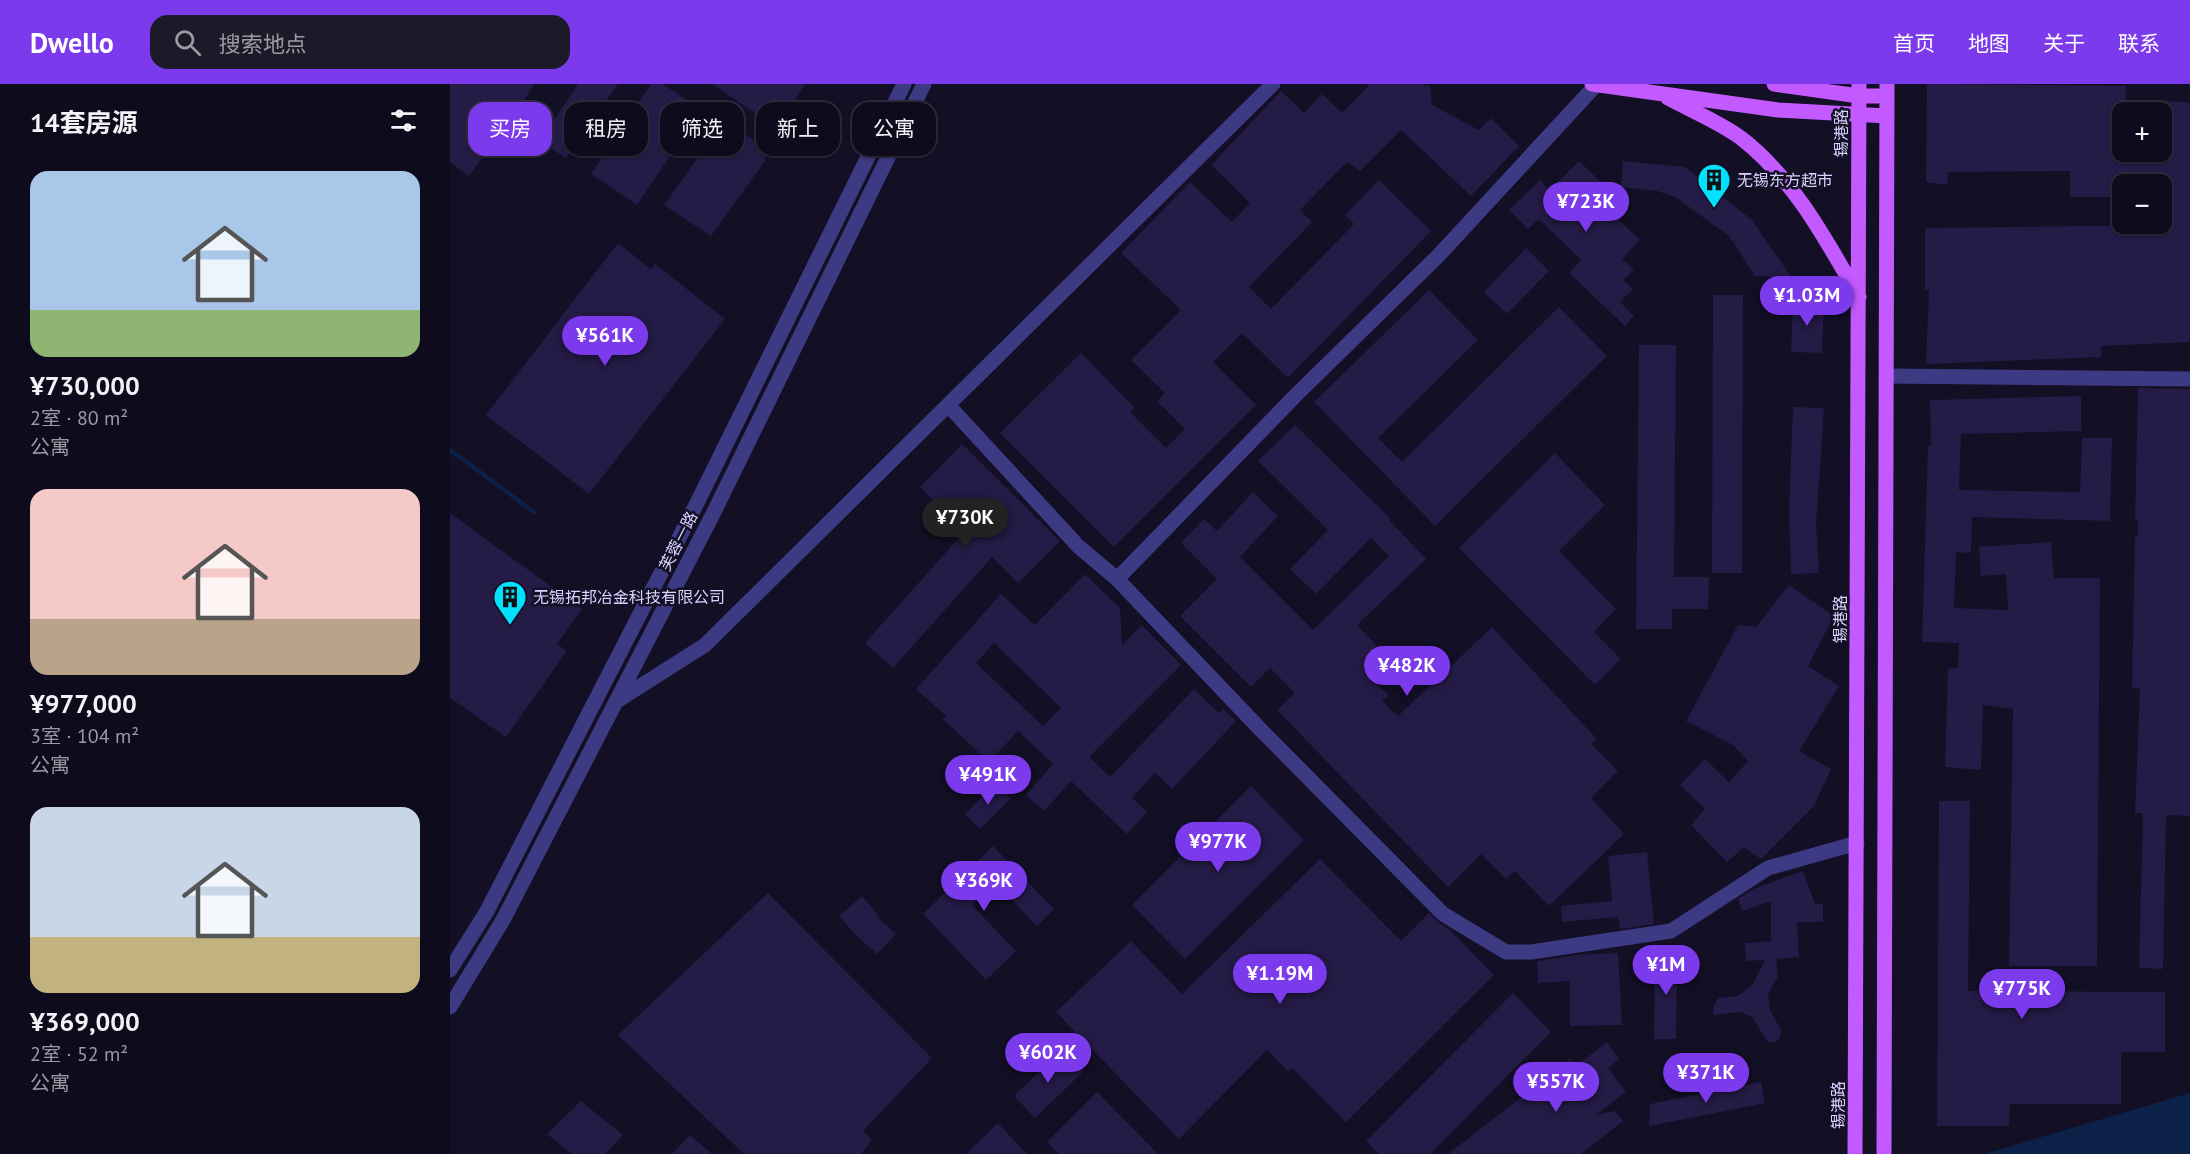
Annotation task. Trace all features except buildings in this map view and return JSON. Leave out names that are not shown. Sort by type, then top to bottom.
[{"type":"main road","points":[[1594,84],[1778,110],[1887,116]]},
{"type":"main road","points":[[1774,84],[1887,90],[1884,1148]]},
{"type":"main road","name":"锡港路","points":[[1855,1152],[1859,90]]},
{"type":"main road","points":[[1657,93],[1723,126],[1741,138],[1781,174],[1822,233],[1859,297]]},
{"type":"street","name":"芙蓉一路","points":[[450,970],[487,911],[696,505],[904,84]]},
{"type":"street","name":"芙蓉一路","points":[[450,1007],[503,920],[713,514],[924,84]]},
{"type":"street","points":[[584,722],[705,645],[1273,84]]},
{"type":"street","points":[[1117,579],[1296,394],[1438,256],[1594,84]]},
{"type":"street","points":[[1887,376],[2190,379]]},
{"type":"street","points":[[948,405],[1078,546],[1117,579],[1260,729],[1443,914],[1506,952],[1531,952],[1671,931],[1768,868],[1857,843]]},
{"type":"water","points":[[2190,1093],[2190,1154],[1984,1154]]},
{"type":"waterway","points":[[450,450],[534,512]]},
{"type":"place","name":"无锡东方超市","points":[[1714,209]]},
{"type":"place","name":"无锡拓邦冶金科技有限公司","points":[[510,626]]}]
